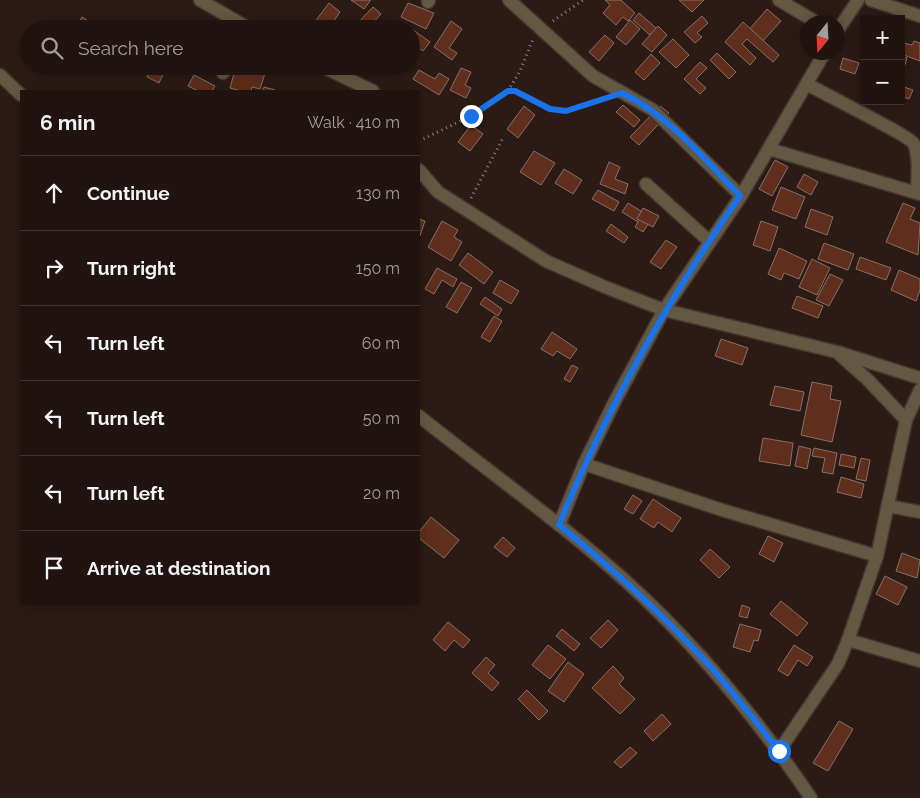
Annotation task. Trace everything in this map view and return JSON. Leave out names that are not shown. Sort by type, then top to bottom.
[{"type":"street","points":[[200,0],[234,20]]},
{"type":"street","points":[[509,0],[592,76],[645,104],[664,119],[740,196]]},
{"type":"street","points":[[779,0],[804,15]]},
{"type":"street","points":[[845,20],[858,0]]},
{"type":"street","points":[[871,0],[920,16]]},
{"type":"street","points":[[559,525],[584,464],[615,401],[664,310],[740,196],[820,60]]},
{"type":"street","points":[[0,75],[20,94]]},
{"type":"street","points":[[340,75],[371,90]]},
{"type":"street","points":[[769,149],[918,194],[917,160],[915,148],[910,138],[856,112],[807,84]]},
{"type":"street","points":[[420,171],[438,192],[546,261],[664,310],[837,352],[920,378]]},
{"type":"street","points":[[646,184],[709,241]]},
{"type":"street","points":[[837,352],[868,380],[906,420]]},
{"type":"street","points":[[779,751],[838,664],[848,640],[877,556],[906,420],[920,390]]},
{"type":"street","points":[[420,417],[606,563],[676,631],[710,666],[779,751],[811,798]]},
{"type":"street","points":[[584,464],[722,510],[877,556]]},
{"type":"street","points":[[888,506],[920,512]]},
{"type":"street","points":[[848,640],[920,661]]},
{"type":"path","points":[[540,30],[583,0]]},
{"type":"path","points":[[420,141],[471,116],[508,91],[520,71],[536,33],[524,15]]},
{"type":"path","points":[[508,91],[515,91],[550,109],[566,111],[622,93]]},
{"type":"path","points":[[466,210],[486,167],[503,138]]},
{"type":"building","points":[[351,0],[370,0],[370,1],[364,9]]},
{"type":"building","points":[[605,0],[621,0],[635,13],[628,21],[623,17],[616,25],[603,13],[610,5]]},
{"type":"building","points":[[679,0],[704,0],[692,12]]},
{"type":"building","points":[[329,3],[340,12],[334,20],[316,20]]},
{"type":"building","points":[[408,3],[434,13],[426,29],[420,26],[420,20],[407,20],[401,17]]},
{"type":"building","points":[[373,7],[381,14],[375,20],[361,20]]},
{"type":"building","points":[[767,9],[781,21],[761,43],[748,31]]},
{"type":"building","points":[[639,13],[657,29],[651,36],[633,20]]},
{"type":"building","points":[[702,16],[708,23],[697,33],[702,37],[695,43],[684,32]]},
{"type":"building","points":[[630,20],[640,29],[626,45],[616,37]]},
{"type":"building","points":[[451,21],[462,29],[449,48],[457,53],[452,60],[434,47]]},
{"type":"building","points":[[743,22],[779,55],[773,62],[747,39],[742,44],[756,58],[750,65],[725,42]]},
{"type":"building","points":[[658,26],[667,35],[652,52],[642,44]]},
{"type":"building","points":[[420,35],[430,42],[423,51],[420,49]]},
{"type":"building","points":[[605,35],[614,43],[599,61],[589,52]]},
{"type":"building","points":[[673,39],[689,55],[676,68],[659,52]]},
{"type":"building","points":[[914,41],[920,43],[920,61],[905,55],[905,43],[912,45]]},
{"type":"building","points":[[717,53],[736,72],[729,79],[710,60]]},
{"type":"building","points":[[651,54],[660,63],[644,80],[635,72]]},
{"type":"building","points":[[845,59],[859,63],[855,74],[840,69],[842,60]]},
{"type":"building","points":[[700,62],[707,68],[696,79],[706,88],[700,94],[684,79]]},
{"type":"building","points":[[461,68],[471,72],[465,85],[471,88],[466,98],[450,90]]},
{"type":"building","points":[[420,71],[435,79],[439,73],[449,79],[439,95],[413,79],[416,75],[420,75]]},
{"type":"building","points":[[148,75],[163,75],[159,83],[147,77]]},
{"type":"building","points":[[194,75],[215,86],[213,90],[196,90],[188,86]]},
{"type":"building","points":[[234,75],[264,75],[260,89],[252,87],[251,90],[237,90],[230,88]]},
{"type":"building","points":[[264,87],[275,90],[262,90]]},
{"type":"building","points":[[905,87],[913,90],[909,99],[905,98]]},
{"type":"building","points":[[623,105],[640,120],[634,127],[616,112]]},
{"type":"building","points":[[524,106],[535,115],[518,138],[507,129]]},
{"type":"building","points":[[660,106],[669,113],[639,145],[630,137]]},
{"type":"building","points":[[471,125],[483,134],[470,151],[458,142]]},
{"type":"building","points":[[534,151],[555,163],[541,185],[520,172]]},
{"type":"building","points":[[775,160],[788,167],[772,196],[759,189]]},
{"type":"building","points":[[609,162],[620,167],[615,179],[628,184],[625,194],[600,184]]},
{"type":"building","points":[[564,169],[582,180],[573,194],[555,183]]},
{"type":"building","points":[[804,174],[818,182],[811,195],[797,187]]},
{"type":"building","points":[[781,187],[805,197],[796,219],[772,210]]},
{"type":"building","points":[[598,190],[619,202],[614,211],[592,199]]},
{"type":"building","points":[[628,203],[652,218],[643,232],[635,227],[638,222],[622,212]]},
{"type":"building","points":[[903,203],[915,208],[910,219],[920,223],[918,255],[886,242]]},
{"type":"building","points":[[643,208],[659,216],[653,227],[637,219]]},
{"type":"building","points":[[811,209],[833,217],[827,235],[805,227]]},
{"type":"building","points":[[420,219],[425,221],[420,236]]},
{"type":"building","points":[[442,221],[458,230],[454,237],[462,242],[451,261],[428,247]]},
{"type":"building","points":[[761,221],[778,227],[770,251],[753,245]]},
{"type":"building","points":[[611,224],[628,237],[624,243],[606,231]]},
{"type":"building","points":[[666,240],[677,247],[661,269],[650,262]]},
{"type":"building","points":[[824,243],[854,254],[848,270],[818,259]]},
{"type":"building","points":[[779,248],[807,261],[799,279],[784,273],[781,280],[768,274]]},
{"type":"building","points":[[468,253],[493,272],[484,284],[459,265]]},
{"type":"building","points":[[860,257],[891,268],[886,280],[856,269]]},
{"type":"building","points":[[812,259],[830,268],[817,295],[799,287]]},
{"type":"building","points":[[437,268],[457,279],[453,287],[442,280],[434,294],[425,289]]},
{"type":"building","points":[[899,270],[920,279],[920,290],[916,301],[891,290]]},
{"type":"building","points":[[830,274],[843,280],[829,306],[816,300]]},
{"type":"building","points":[[500,280],[519,291],[511,304],[493,293]]},
{"type":"building","points":[[461,282],[472,288],[457,313],[446,307]]},
{"type":"building","points":[[797,296],[823,306],[818,318],[792,308]]},
{"type":"building","points":[[485,297],[502,309],[498,316],[480,304]]},
{"type":"building","points":[[494,316],[502,321],[490,342],[481,337]]},
{"type":"building","points":[[552,332],[577,349],[570,359],[557,351],[553,356],[541,349]]},
{"type":"building","points":[[721,339],[748,348],[742,365],[715,356]]},
{"type":"building","points":[[572,365],[578,368],[570,382],[564,379]]},
{"type":"building","points":[[812,382],[832,386],[830,399],[841,401],[832,442],[801,435]]},
{"type":"building","points":[[775,386],[804,392],[800,411],[770,405]]},
{"type":"building","points":[[763,438],[793,443],[790,466],[759,461]]},
{"type":"building","points":[[799,446],[811,449],[807,469],[795,466]]},
{"type":"building","points":[[814,448],[837,453],[833,474],[822,472],[825,458],[812,456]]},
{"type":"building","points":[[841,454],[856,457],[854,468],[839,465]]},
{"type":"building","points":[[861,458],[870,460],[866,481],[856,479]]},
{"type":"building","points":[[841,477],[864,484],[861,498],[837,492]]},
{"type":"building","points":[[633,495],[642,501],[633,514],[624,509]]},
{"type":"building","points":[[653,499],[681,518],[672,532],[658,522],[654,528],[640,519]]},
{"type":"building","points":[[431,517],[459,540],[444,558],[420,539],[420,531]]},
{"type":"building","points":[[768,536],[783,543],[774,562],[759,554]]},
{"type":"building","points":[[503,537],[515,548],[507,557],[494,547]]},
{"type":"building","points":[[710,549],[730,567],[719,578],[700,560]]},
{"type":"building","points":[[902,553],[920,560],[917,578],[896,571]]},
{"type":"building","points":[[885,576],[907,587],[898,605],[876,594]]},
{"type":"building","points":[[781,601],[808,623],[797,636],[770,614]]},
{"type":"building","points":[[742,605],[750,608],[747,618],[739,616]]},
{"type":"building","points":[[608,620],[618,630],[601,648],[590,638]]},
{"type":"building","points":[[448,622],[470,640],[463,648],[454,640],[445,651],[433,640]]},
{"type":"building","points":[[740,624],[761,630],[758,641],[754,640],[750,652],[733,647]]},
{"type":"building","points":[[562,629],[580,644],[574,651],[556,636]]},
{"type":"building","points":[[548,645],[566,659],[550,679],[532,665]]},
{"type":"building","points":[[794,645],[813,657],[807,666],[798,660],[788,676],[778,670]]},
{"type":"building","points":[[486,657],[495,665],[488,673],[499,683],[492,691],[472,673]]},
{"type":"building","points":[[568,662],[584,674],[564,702],[548,691]]},
{"type":"building","points":[[613,666],[624,678],[619,684],[635,699],[620,714],[592,688]]},
{"type":"building","points":[[527,690],[548,711],[539,720],[518,699]]},
{"type":"building","points":[[662,714],[671,724],[653,741],[644,731]]},
{"type":"building","points":[[839,721],[853,729],[828,771],[813,763]]},
{"type":"building","points":[[630,747],[637,753],[621,768],[614,762]]},
{"type":"route","points":[[471,116],[508,91],[515,91],[550,109],[558,111],[566,111],[622,93],[645,104],[664,119],[740,196],[664,310],[644,346],[584,464],[559,525],[606,563],[676,631],[710,666],[779,751]]}]
